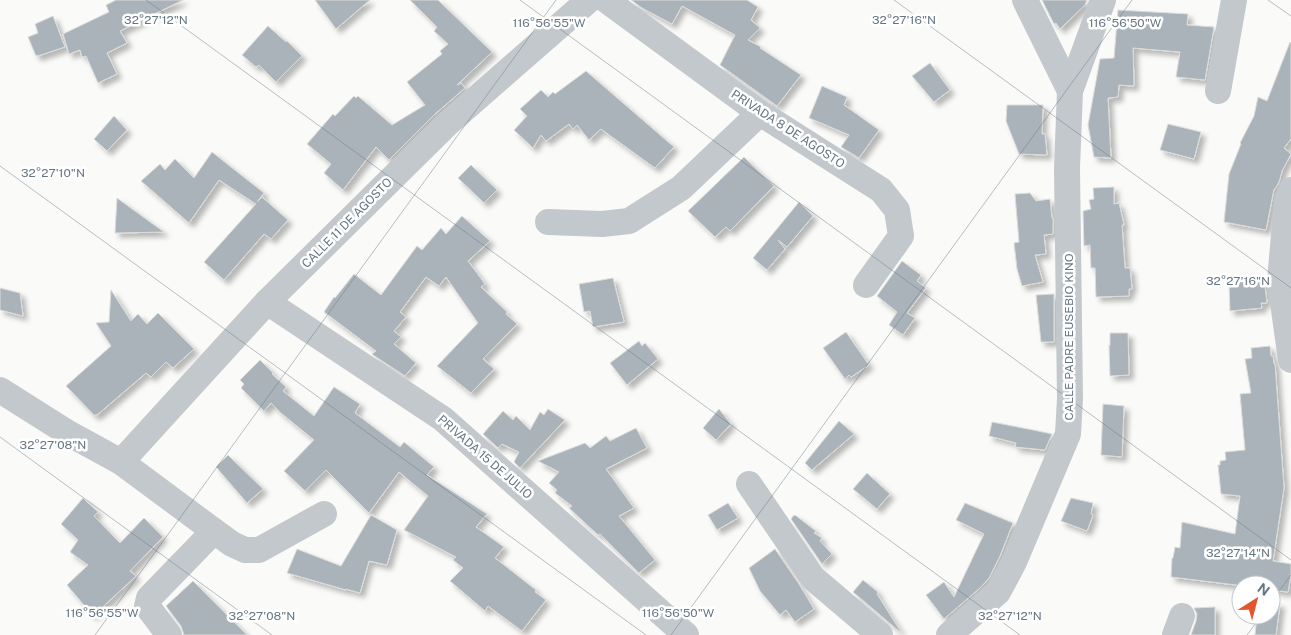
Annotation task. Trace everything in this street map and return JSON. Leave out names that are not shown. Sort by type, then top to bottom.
[{"type":"street","name":"CALLE 11 DE AGOSTO","points":[[121,462],[267,302],[446,125],[589,0]]},
{"type":"street","name":"PRIVADA 8 DE AGOSTO","points":[[606,0],[760,113],[882,190],[897,210],[901,236],[866,285]]},
{"type":"street","name":"CALLE PADRE EUSEBIO KINO","points":[[1025,0],[1070,91]]},
{"type":"street","name":"CALLE PADRE EUSEBIO KINO","points":[[949,635],[998,592],[1014,562],[1068,434],[1070,399],[1067,168],[1070,91],[1103,0]]},
{"type":"street","points":[[1218,92],[1234,0]]},
{"type":"street","points":[[548,222],[602,224],[629,221],[681,188],[760,113]]},
{"type":"street","points":[[1291,190],[1287,200],[1280,282],[1291,360]]},
{"type":"street","name":"PRIVADA 15 DE JULIO","points":[[267,302],[443,419],[686,635]]},
{"type":"street","points":[[0,390],[68,433],[121,462],[232,544],[245,550],[259,550],[324,514]]},
{"type":"street","points":[[749,484],[813,578],[880,635]]},
{"type":"street","points":[[169,635],[147,606],[149,598],[214,530]]},
{"type":"building","points":[[116,0],[183,0],[120,31],[127,43],[107,53],[117,74],[98,83],[86,56],[82,57],[80,50],[69,54],[63,34],[109,12],[106,5]]},
{"type":"building","points":[[315,0],[370,0],[336,29]]},
{"type":"building","points":[[410,0],[438,0],[492,52],[457,85],[461,83],[465,88],[435,114],[389,160],[376,147],[343,190],[324,173],[331,164],[307,144],[333,114],[335,116],[354,96],[356,98],[358,96],[392,125],[425,105],[407,82],[442,54],[440,51],[448,44],[434,31],[437,27]]},
{"type":"building","points":[[631,0],[747,0],[758,7],[751,20],[760,28],[748,40],[801,75],[777,106],[720,65],[735,35],[682,6],[672,24]]},
{"type":"building","points":[[1042,0],[1087,0],[1085,5],[1060,29],[1056,23],[1054,24]]},
{"type":"building","points":[[1118,10],[1188,14],[1187,25],[1214,27],[1205,80],[1176,77],[1180,52],[1133,48],[1134,86],[1119,85],[1118,97],[1108,98],[1111,158],[1094,157],[1088,125],[1100,59],[1114,58]]},
{"type":"building","points":[[53,16],[65,47],[36,56],[28,37],[38,33],[35,24]]},
{"type":"building","points":[[268,26],[302,56],[276,82],[259,65],[256,67],[242,55]]},
{"type":"building","points":[[1290,42],[1291,139],[1284,148],[1291,154],[1274,189],[1266,230],[1224,222],[1229,174],[1240,143],[1254,116],[1258,97],[1267,101]]},
{"type":"building","points":[[930,63],[950,90],[934,102],[912,76]]},
{"type":"building","points":[[586,71],[674,147],[655,168],[601,129],[589,140],[577,125],[573,129],[569,124],[546,141],[541,135],[533,148],[514,130],[527,116],[520,109],[541,90],[548,97]]},
{"type":"building","points":[[822,86],[847,97],[844,105],[879,130],[859,158],[841,147],[849,135],[809,118]]},
{"type":"building","points":[[1007,105],[1043,105],[1042,134],[1045,134],[1047,155],[1019,154],[1006,121]]},
{"type":"building","points":[[114,116],[127,130],[107,151],[94,139]]},
{"type":"building","points":[[1168,124],[1201,132],[1194,159],[1160,150]]},
{"type":"building","points":[[212,152],[264,193],[257,202],[262,197],[288,220],[271,239],[264,234],[224,280],[204,262],[256,204],[219,180],[189,223],[141,181],[160,164],[165,170],[175,159],[194,178]]},
{"type":"building","points":[[744,157],[774,186],[730,231],[726,227],[715,237],[688,211]]},
{"type":"building","points":[[471,165],[497,190],[484,203],[458,178]]},
{"type":"building","points":[[1114,187],[1114,204],[1119,203],[1124,225],[1122,225],[1125,268],[1130,268],[1132,289],[1129,289],[1129,296],[1096,297],[1095,268],[1091,268],[1090,245],[1084,246],[1083,211],[1091,209],[1089,200],[1094,199],[1093,188]]},
{"type":"building","points":[[1030,193],[1036,201],[1050,199],[1053,234],[1044,235],[1046,254],[1035,255],[1043,282],[1022,286],[1017,269],[1014,243],[1019,242],[1015,194]]},
{"type":"building","points":[[117,198],[164,232],[115,233]]},
{"type":"building","points":[[799,202],[813,216],[787,247],[778,240],[785,249],[767,270],[753,258]]},
{"type":"building","points":[[462,216],[490,241],[468,261],[485,284],[481,287],[517,324],[483,359],[494,369],[471,393],[437,366],[478,323],[446,277],[439,286],[426,277],[400,312],[406,317],[394,331],[401,337],[394,344],[416,363],[405,376],[373,355],[376,351],[324,312],[354,274],[381,295],[417,246],[422,250],[441,228],[446,234]]},
{"type":"building","points":[[902,261],[921,275],[917,281],[926,288],[907,313],[915,318],[903,335],[889,325],[897,312],[877,296]]},
{"type":"building","points":[[613,278],[624,322],[593,327],[590,311],[584,312],[579,284]]},
{"type":"building","points":[[1264,278],[1267,303],[1261,303],[1262,308],[1230,311],[1229,282]]},
{"type":"building","points":[[0,288],[20,293],[23,316],[0,310]]},
{"type":"building","points":[[111,290],[131,321],[138,314],[147,324],[158,313],[194,349],[173,368],[166,362],[151,377],[146,373],[95,416],[66,386],[111,346],[96,323],[109,322]]},
{"type":"building","points":[[1054,294],[1054,342],[1041,342],[1036,295]]},
{"type":"building","points":[[846,332],[869,365],[845,379],[823,348]]},
{"type":"building","points":[[1110,333],[1128,333],[1129,375],[1110,376]]},
{"type":"building","points":[[639,341],[642,346],[645,343],[658,359],[627,385],[610,363]]},
{"type":"building","points":[[1270,346],[1271,356],[1273,356],[1275,364],[1284,488],[1273,561],[1291,564],[1288,592],[1281,591],[1281,575],[1231,575],[1231,584],[1171,577],[1172,558],[1175,547],[1180,548],[1182,522],[1235,534],[1240,496],[1221,494],[1218,465],[1220,465],[1220,461],[1226,460],[1225,452],[1245,450],[1240,394],[1251,393],[1245,359],[1252,358],[1251,348]]},
{"type":"building","points":[[260,360],[286,387],[283,391],[314,416],[334,387],[360,404],[355,413],[400,447],[404,442],[434,467],[427,475],[487,514],[476,527],[504,547],[495,558],[546,600],[522,631],[488,606],[485,611],[450,581],[463,568],[453,560],[456,557],[404,530],[428,496],[399,472],[369,513],[326,470],[305,491],[284,471],[314,440],[271,403],[264,411],[241,388],[244,384],[240,380]]},
{"type":"building","points":[[1103,404],[1124,406],[1122,457],[1101,455]]},
{"type":"building","points":[[548,409],[565,420],[520,468],[514,462],[519,452],[502,444],[498,448],[483,434],[503,411],[513,420],[516,416],[530,430],[540,412],[544,415]]},
{"type":"building","points":[[719,409],[731,424],[716,440],[703,428]]},
{"type":"building","points":[[839,421],[854,434],[812,470],[805,463]]},
{"type":"building","points":[[992,422],[1052,434],[1045,450],[1015,447],[1016,443],[989,436]]},
{"type":"building","points":[[636,428],[647,448],[606,469],[634,508],[619,516],[655,560],[639,573],[600,534],[598,535],[569,508],[572,506],[555,493],[557,490],[549,483],[559,472],[538,461],[585,443],[590,448],[606,436],[610,441]]},
{"type":"building","points":[[228,455],[263,489],[247,503],[216,467]]},
{"type":"building","points":[[867,473],[890,494],[877,509],[853,489]]},
{"type":"building","points":[[83,498],[98,512],[94,516],[120,543],[144,518],[163,537],[130,571],[136,576],[93,616],[67,585],[88,565],[70,552],[78,540],[61,524]]},
{"type":"building","points":[[1071,498],[1093,503],[1091,514],[1093,515],[1087,531],[1061,521]]},
{"type":"building","points":[[728,503],[738,518],[717,530],[708,515]]},
{"type":"building","points":[[965,503],[1013,523],[989,578],[944,619],[926,595],[944,582],[954,597],[984,534],[956,520]]},
{"type":"building","points":[[371,515],[397,530],[387,565],[369,561],[360,593],[287,573],[297,549],[341,566]]},
{"type":"building","points":[[794,515],[816,531],[814,533],[822,538],[820,541],[832,554],[822,564],[791,519]]},
{"type":"building","points":[[775,549],[814,609],[795,622],[786,610],[780,615],[760,591],[749,568]]},
{"type":"building","points":[[863,580],[878,592],[877,594],[901,632],[853,592]]},
{"type":"building","points":[[193,581],[247,635],[184,635],[181,626],[166,606]]},
{"type":"building","points":[[1215,607],[1215,635],[1191,635],[1197,614],[1194,608]]},
{"type":"building","points":[[1256,625],[1277,625],[1276,635],[1255,635]]}]
